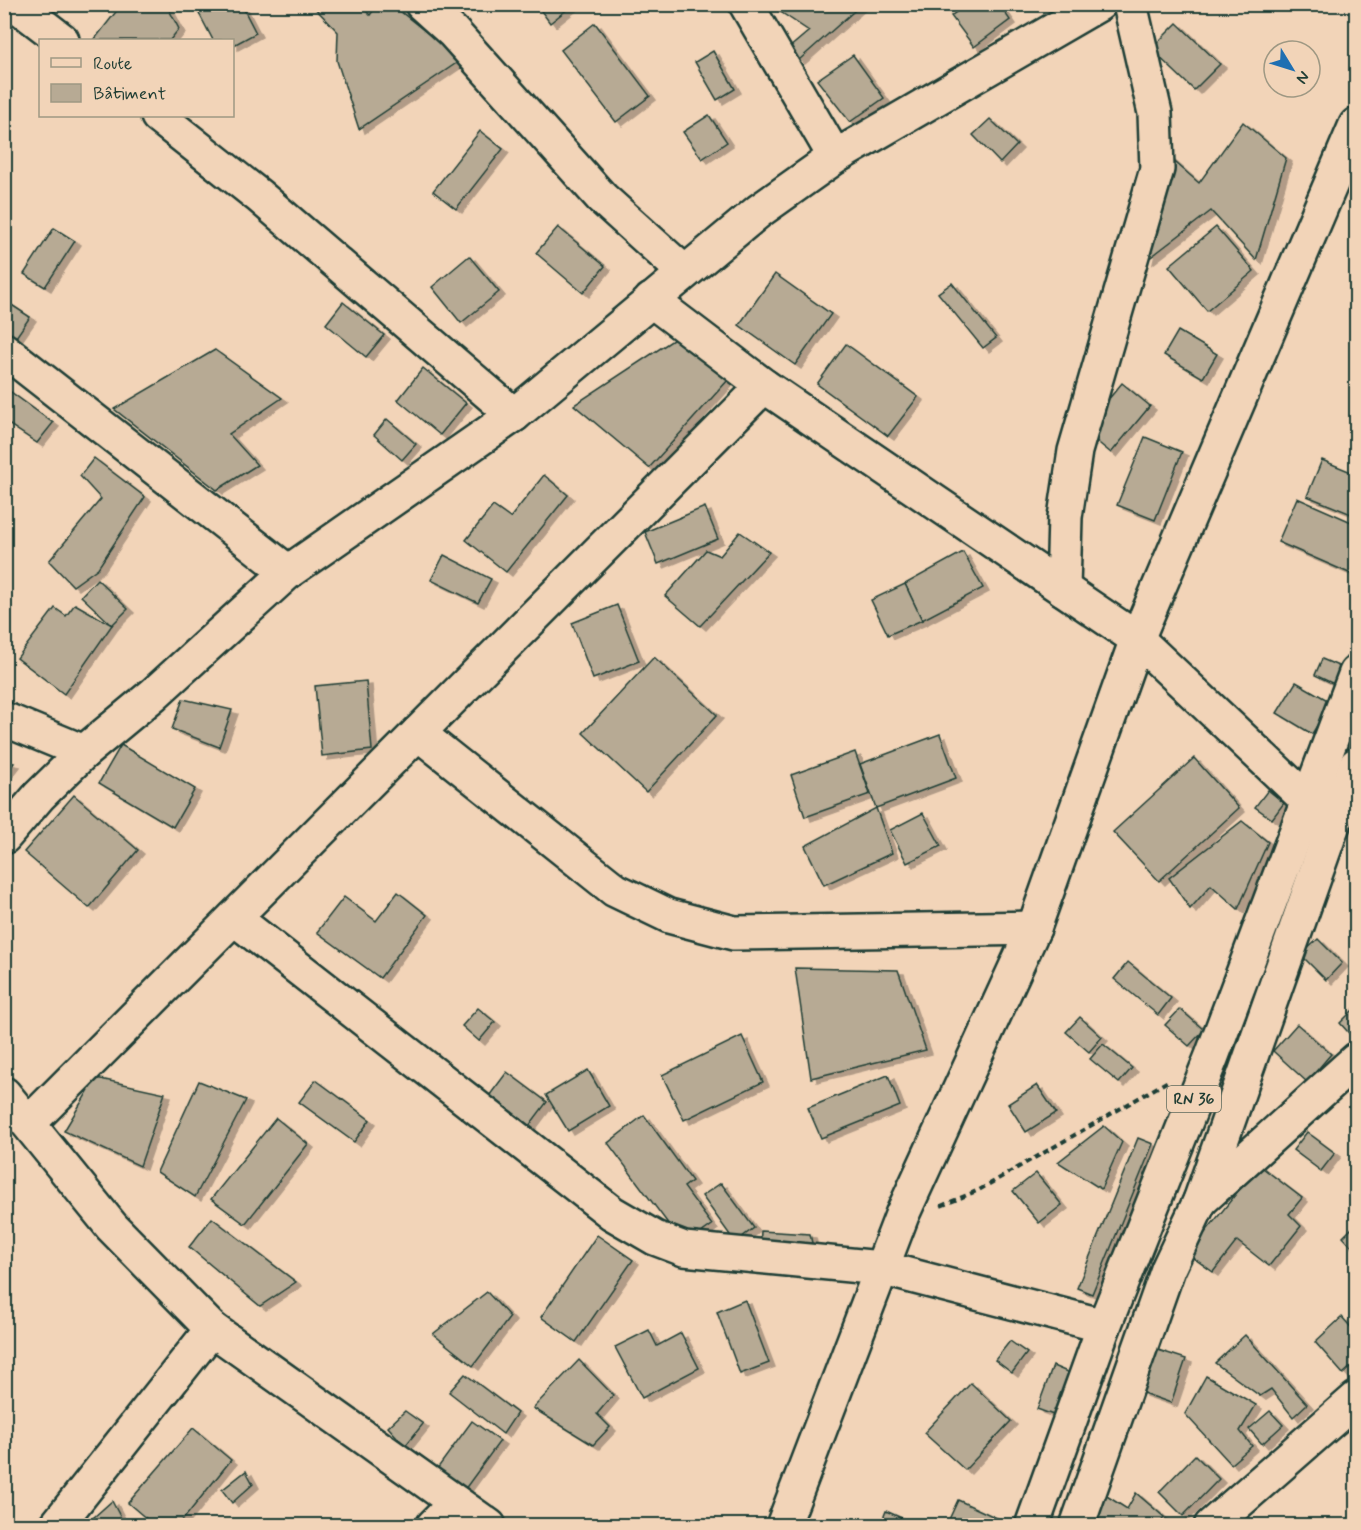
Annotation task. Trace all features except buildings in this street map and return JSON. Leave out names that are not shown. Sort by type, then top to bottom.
[{"type":"street","points":[[15,4],[61,39]]},
{"type":"street","points":[[422,4],[453,32],[602,198],[684,272]]},
{"type":"street","points":[[746,4],[835,157]]},
{"type":"street","points":[[4,837],[39,796],[84,752],[154,694],[288,572],[514,415],[759,211],[835,157],[1099,4]]},
{"type":"street","points":[[1063,589],[1065,517],[1075,451],[1157,168],[1155,113],[1130,4]]},
{"type":"street","points":[[159,117],[259,196],[514,415]]},
{"type":"street","points":[[783,1526],[902,1215],[1034,928],[1137,639],[1356,124]]},
{"type":"street","points":[[651,300],[764,386],[1137,639],[1307,800]]},
{"type":"street","points":[[4,350],[288,572]]},
{"type":"street","points":[[30,1123],[764,386]]},
{"type":"street","name":"RN 36","points":[[1032,1526],[1104,1326],[1212,1056],[1356,673]]},
{"type":"street","points":[[4,719],[84,752]]},
{"type":"street","points":[[418,733],[615,890],[669,916],[734,933],[1034,928]]},
{"type":"street","name":"RN 36","points":[[1077,1526],[1168,1269],[1200,1201],[1356,765]]},
{"type":"street","points":[[234,918],[612,1213],[655,1238],[684,1249],[881,1268],[1104,1326]]},
{"type":"street","points":[[1200,1201],[1356,1060]]},
{"type":"street","points":[[4,1094],[30,1123],[112,1227],[212,1329],[489,1526]]},
{"type":"street","points":[[56,1526],[212,1329]]},
{"type":"street","points":[[1211,1526],[1356,1399]]},
{"type":"street","points":[[433,1526],[456,1503]]},
{"type":"path","points":[[902,1215],[941,1206],[979,1190],[1212,1056]]}]
